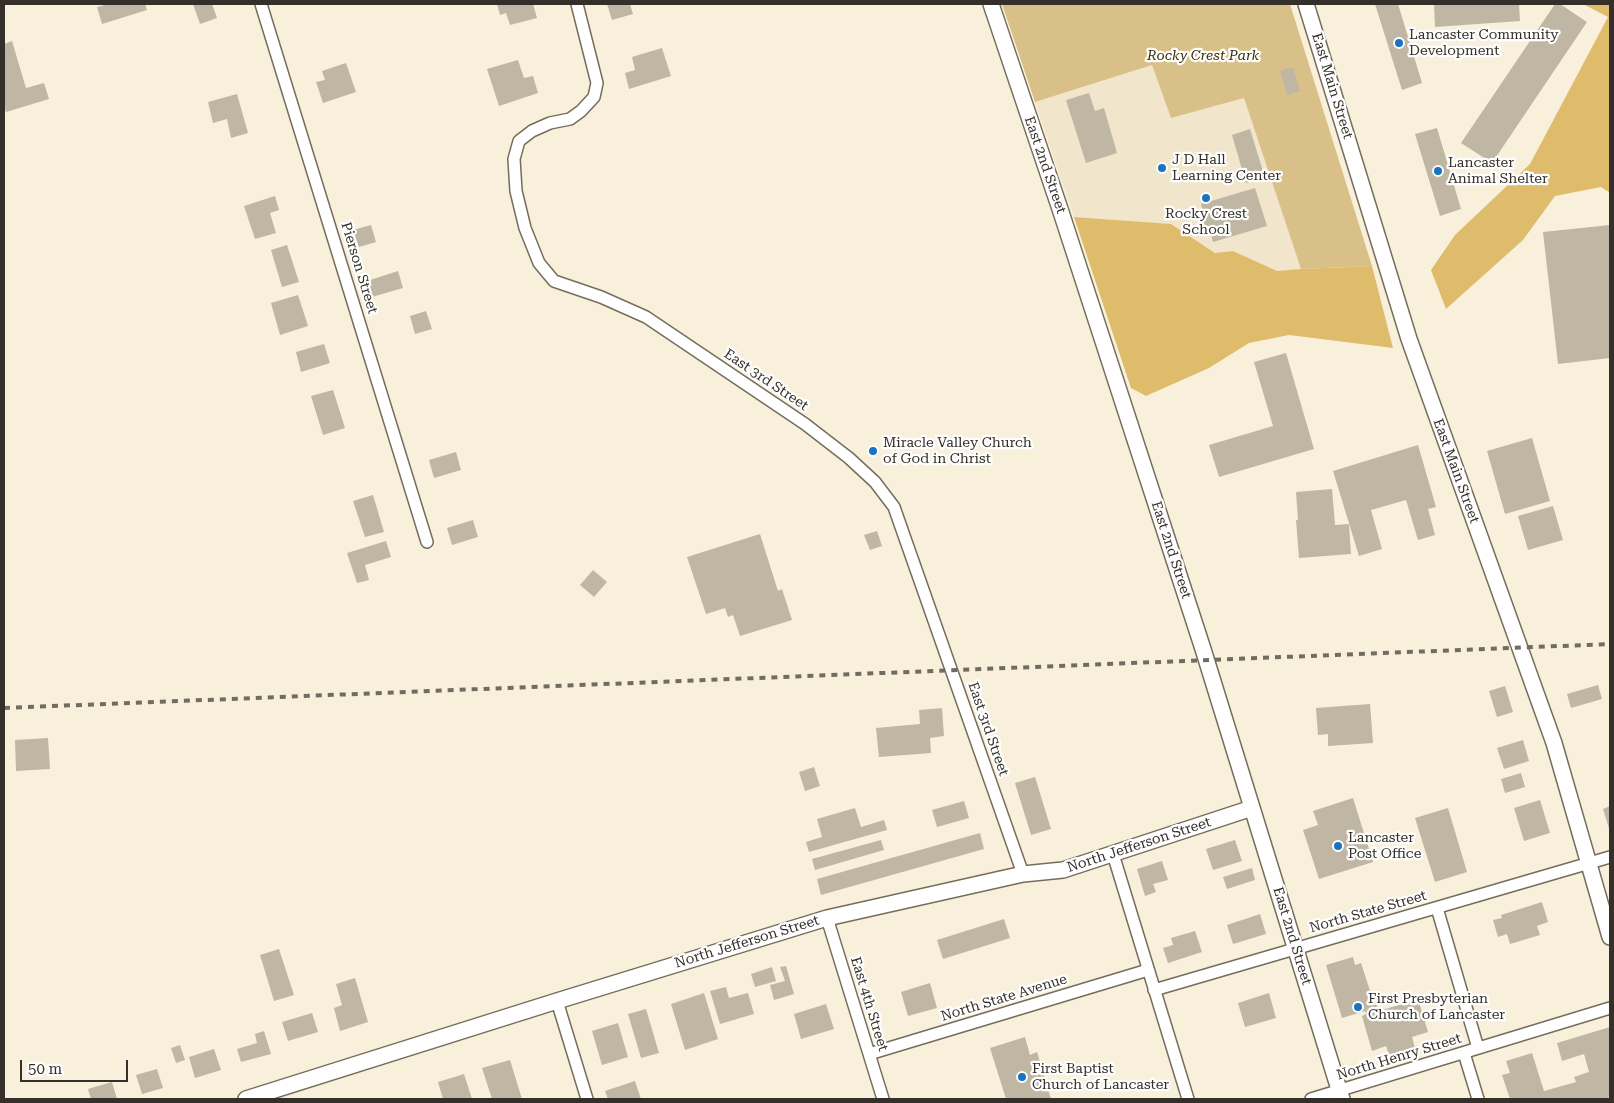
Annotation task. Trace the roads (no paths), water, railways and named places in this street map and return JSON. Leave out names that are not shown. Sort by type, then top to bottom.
[{"type":"street","name":"Pierson Street","points":[[261,4],[427,542]]},
{"type":"street","name":"East 3rd Street","points":[[577,4],[597,83],[594,97],[581,111],[570,119],[550,123],[532,131],[519,141],[514,160],[516,191],[525,228],[539,263],[554,281],[601,297],[646,317],[797,419],[849,458],[874,482],[894,507],[1023,874]]},
{"type":"street","name":"East 2nd Street","points":[[991,4],[1204,648],[1341,1095]]},
{"type":"street","name":"East Main Street","points":[[1306,4],[1409,339],[1554,743],[1610,937]]},
{"type":"street","name":"North Jefferson Street","points":[[246,1099],[281,1094],[557,1001],[826,918],[1023,874],[1063,870],[1252,808]]},
{"type":"street","points":[[1113,854],[1188,1099]]},
{"type":"street","name":"North State Street","points":[[1154,990],[1610,857]]},
{"type":"street","points":[[1437,908],[1478,1048]]},
{"type":"street","name":"East 4th Street","points":[[826,918],[883,1099]]},
{"type":"street","name":"North State Avenue","points":[[869,1054],[1148,970]]},
{"type":"street","points":[[557,1001],[587,1099]]},
{"type":"street","name":"North Henry Street","points":[[1311,1099],[1341,1095],[1464,1052],[1610,1008]]},
{"type":"street","points":[[1464,1052],[1478,1099]]},
{"type":"railway","points":[[4,708],[1610,644]]},
{"type":"place","name":"Lancaster Community Development","points":[[1399,43]]},
{"type":"place","name":"J D Hall Learning Center","points":[[1162,168]]},
{"type":"place","name":"Lancaster Animal Shelter","points":[[1438,171]]},
{"type":"place","name":"Rocky Crest School","points":[[1206,198]]},
{"type":"place","name":"Miracle Valley Church of God in Christ","points":[[873,451]]},
{"type":"place","name":"Lancaster Post Office","points":[[1338,846]]},
{"type":"place","name":"First Presbyterian Church of Lancaster","points":[[1358,1007]]},
{"type":"place","name":"First Baptist Church of Lancaster","points":[[1022,1077]]},
{"type":"park label","name":"Rocky Crest Park","points":[[1203,56]]}]
